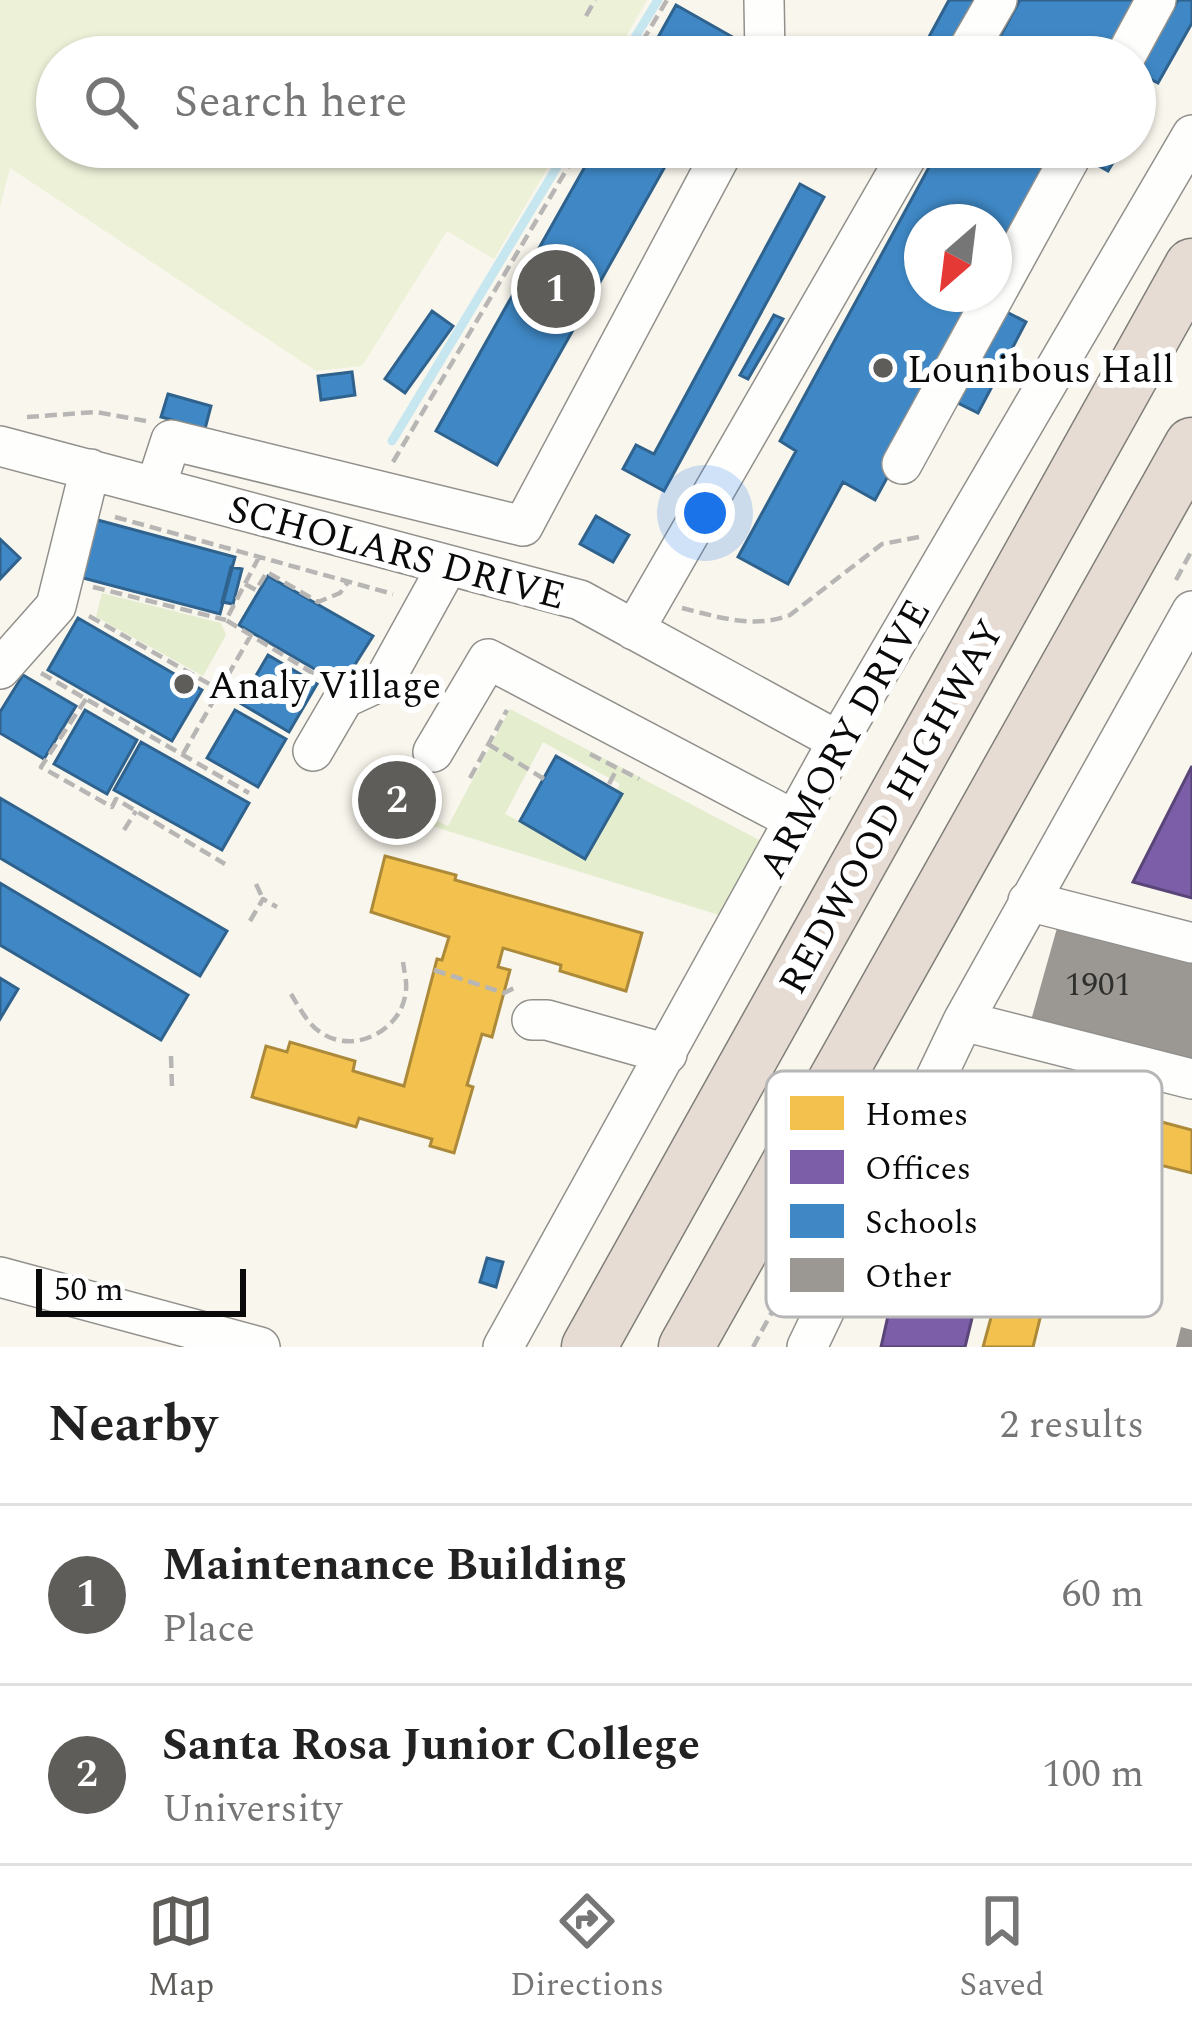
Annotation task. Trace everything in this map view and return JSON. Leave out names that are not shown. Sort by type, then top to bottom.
[{"type":"highway","name":"REDWOOD HIGHWAY","points":[[589,1347],[1192,266]]},
{"type":"highway","points":[[841,1071],[1192,445]]},
{"type":"highway","points":[[686,1347],[766,1204]]},
{"type":"street","points":[[764,0],[765,36]]},
{"type":"street","points":[[976,36],[997,0]]},
{"type":"street","points":[[1136,36],[1156,0]]},
{"type":"street","name":"ARMORY DRIVE","points":[[503,1347],[838,741],[1192,135]]},
{"type":"street","points":[[156,486],[171,440],[523,526],[714,168]]},
{"type":"street","points":[[634,630],[900,168]]},
{"type":"street","points":[[902,464],[1064,168]]},
{"type":"street","name":"SCHOLARS DRIVE","points":[[8,432],[85,488],[156,486],[580,600],[838,741]]},
{"type":"street","points":[[7,663],[56,606],[71,606],[85,488]]},
{"type":"street","points":[[313,751],[344,698],[385,679],[448,565]]},
{"type":"street","points":[[938,1071],[1028,901],[1179,660],[1192,611]]},
{"type":"street","points":[[434,752],[488,659],[796,821]]},
{"type":"street","points":[[1028,901],[1192,944]]},
{"type":"street","points":[[523,1004],[548,1020],[667,1054]]},
{"type":"street","points":[[962,1021],[1160,1071]]},
{"type":"street","points":[[1162,1071],[1192,1079]]},
{"type":"street","points":[[0,1277],[154,1334],[260,1347]]},
{"type":"street","points":[[807,1347],[821,1317]]},
{"type":"path","points":[[586,16],[595,0]]},
{"type":"path","points":[[646,36],[667,0]]},
{"type":"path","points":[[376,490],[568,168]]},
{"type":"path","points":[[8,432],[96,412],[163,425]]},
{"type":"path","points":[[85,488],[259,557],[398,595]]},
{"type":"path","points":[[678,607],[730,620],[772,622],[790,615],[882,544],[916,536],[935,544]]},
{"type":"path","points":[[226,620],[259,557]]},
{"type":"path","points":[[245,584],[256,590],[267,572],[318,602],[340,593],[348,581]]},
{"type":"path","points":[[220,690],[71,606],[93,586],[226,620],[333,685]]},
{"type":"path","points":[[183,754],[251,635]]},
{"type":"path","points":[[7,663],[86,699],[249,793]]},
{"type":"path","points":[[86,699],[41,767],[112,807],[116,800],[225,864]]},
{"type":"path","points":[[470,778],[507,710],[516,709]]},
{"type":"path","points":[[573,743],[639,779]]},
{"type":"path","points":[[488,745],[544,779]]},
{"type":"path","points":[[609,784],[617,769]]},
{"type":"path","points":[[124,830],[136,811]]},
{"type":"path","points":[[256,884],[263,898],[277,907]]},
{"type":"path","points":[[250,921],[263,898]]},
{"type":"path","points":[[292,994],[317,1030],[330,1037],[345,1041],[373,1036],[403,1005],[403,962]]},
{"type":"path","points":[[434,970],[523,1004]]},
{"type":"path","points":[[171,1056],[172,1088]]},
{"type":"green space","points":[[0,0],[647,0],[626,36],[36,36],[36,168],[548,168],[494,259],[447,231],[362,366],[316,371],[10,168],[0,207]]},
{"type":"green space","points":[[102,593],[221,623],[226,635],[203,676],[96,617]]},
{"type":"green space","points":[[510,709],[761,841],[719,915],[358,803],[365,787],[448,826]],"holes":[[[543,742],[620,784],[582,855],[505,814]]]},
{"type":"building: Homes","points":[[385,856],[642,933],[626,991],[503,948],[498,967],[510,970],[492,1037],[482,1034],[454,1153],[430,1146],[432,1139],[359,1118],[356,1127],[252,1097],[266,1046],[287,1052],[290,1042],[355,1061],[353,1071],[404,1086],[437,959],[442,960],[449,937],[371,912]]},
{"type":"building: Homes","points":[[1162,1122],[1192,1130],[1192,1173],[1162,1166]]},
{"type":"building: Homes","points":[[991,1317],[1040,1317],[1033,1347],[983,1347]]},
{"type":"building: Offices","points":[[1192,766],[1192,898],[1133,882]]},
{"type":"building: Offices","points":[[888,1317],[972,1317],[965,1347],[881,1347]]},
{"type":"building: Schools","points":[[949,0],[981,0],[961,36],[929,36]]},
{"type":"building: Schools","points":[[1020,0],[1147,0],[1127,36],[1000,36]]},
{"type":"building: Schools","points":[[1178,0],[1192,0],[1192,23],[1158,83],[1156,39]]},
{"type":"building: Schools","points":[[676,5],[731,36],[659,36]]},
{"type":"building: Schools","points":[[584,168],[664,168],[497,465],[436,431]]},
{"type":"building: Schools","name":"Lounibous Hall","points":[[929,168],[1056,168],[1012,248],[1012,204],[909,204]]},
{"type":"building: Schools","points":[[800,184],[824,197],[664,491],[623,469],[636,445],[654,454]]},
{"type":"building: Schools","name":"Lounibous Hall","points":[[904,213],[904,312],[977,312],[875,500],[843,482],[788,584],[738,557],[796,451],[780,441]]},
{"type":"building: Schools","points":[[432,311],[453,326],[405,393],[385,379]]},
{"type":"building: Schools","points":[[1002,312],[1026,322],[978,413],[954,401]]},
{"type":"building: Schools","points":[[774,315],[783,319],[748,379],[740,375]]},
{"type":"building: Schools","points":[[352,372],[355,395],[321,400],[318,376]]},
{"type":"building: Schools","points":[[168,394],[211,406],[205,429],[161,417]]},
{"type":"building: Schools","points":[[596,516],[629,535],[613,562],[580,544]]},
{"type":"building: Schools","points":[[94,519],[235,557],[220,614],[79,577]]},
{"type":"building: Schools","points":[[0,539],[20,558],[0,579]]},
{"type":"building: Schools","points":[[231,567],[242,569],[233,604],[222,602]]},
{"type":"building: Schools","points":[[268,576],[373,636],[342,685],[239,625]]},
{"type":"building: Schools","points":[[78,618],[202,690],[172,741],[48,670]]},
{"type":"building: Schools","points":[[268,655],[317,684],[289,732],[240,703]]},
{"type":"building: Schools","points":[[23,675],[76,706],[44,759],[0,733],[0,712]]},
{"type":"building: Schools","points":[[85,710],[137,740],[107,794],[54,764]]},
{"type":"building: Schools","points":[[235,710],[286,739],[258,787],[207,758]]},
{"type":"building: Schools","points":[[141,742],[249,803],[222,850],[114,790]]},
{"type":"building: Schools","points":[[556,756],[622,794],[585,859],[520,821]]},
{"type":"building: Schools","points":[[0,798],[227,931],[200,976],[0,858]]},
{"type":"building: Schools","points":[[0,883],[188,995],[161,1040],[0,945]]},
{"type":"building: Schools","points":[[0,978],[18,989],[0,1019]]},
{"type":"building: Schools","points":[[487,1258],[503,1262],[496,1287],[480,1282]]},
{"type":"building: Other","points":[[1057,928],[1192,963],[1192,1063],[1030,1024]]},
{"type":"building: Other","points":[[1181,1327],[1192,1330],[1192,1347],[1176,1347]]},
{"type":"waterway","points":[[636,36],[658,0]]},
{"type":"waterway","points":[[392,441],[556,168]]},
{"type":"place","name":"Maintenance Building","points":[[556,289]]},
{"type":"place","name":"Lounibous Hall","points":[[883,368]]},
{"type":"place","name":"Analy Village","points":[[184,684]]},
{"type":"place","name":"Santa Rosa Junior College","points":[[397,800]]}]
